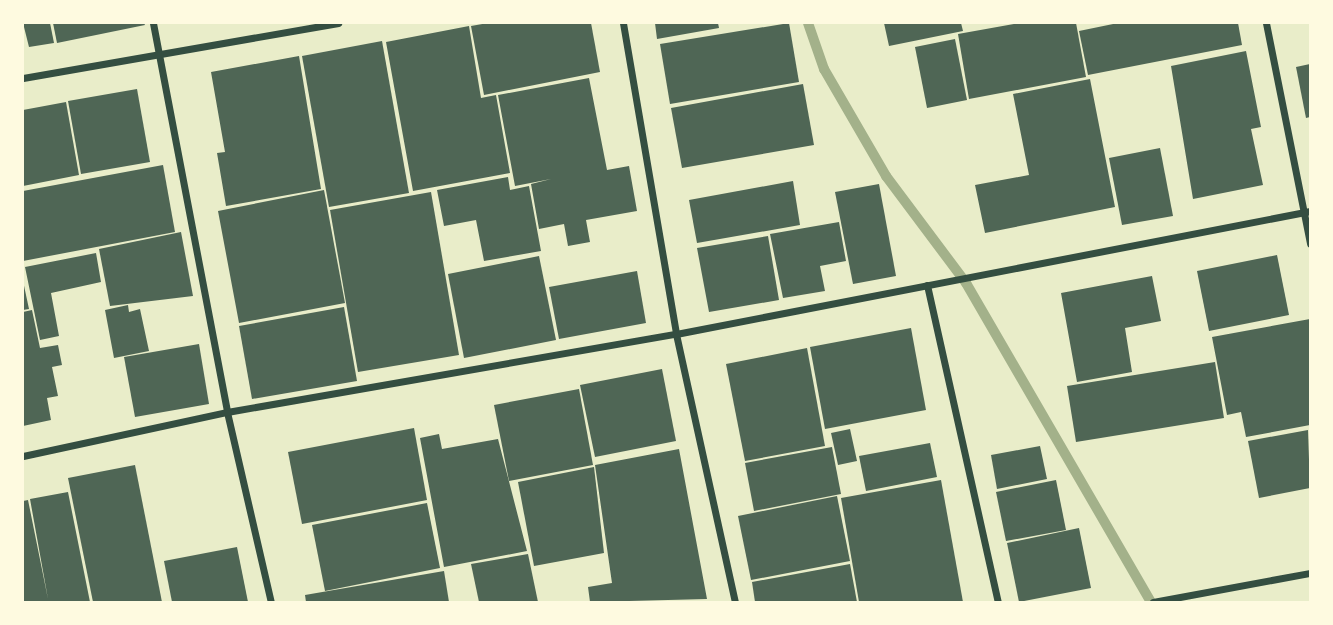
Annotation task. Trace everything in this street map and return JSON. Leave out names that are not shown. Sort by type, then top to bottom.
[{"type":"street","points":[[153,23],[227,412],[271,602]]},
{"type":"street","points":[[23,78],[160,58],[338,23]]},
{"type":"street","points":[[623,23],[676,334],[735,602]]},
{"type":"street","points":[[1266,23],[1307,211],[1310,244]]},
{"type":"street","points":[[23,456],[227,412],[676,334],[1307,211]]},
{"type":"street","points":[[927,285],[998,602]]},
{"type":"street","points":[[1153,602],[1310,573]]},
{"type":"building","points":[[23,23],[50,23],[54,43],[29,47]]},
{"type":"building","points":[[53,23],[144,23],[145,25],[57,43]]},
{"type":"building","points":[[488,23],[591,23],[600,72],[484,95],[471,26]]},
{"type":"building","points":[[655,23],[718,23],[719,28],[657,39]]},
{"type":"building","points":[[789,23],[799,82],[670,104],[660,44]]},
{"type":"building","points":[[884,23],[961,23],[963,31],[889,46]]},
{"type":"building","points":[[1019,23],[1076,23],[1086,77],[969,99],[958,34]]},
{"type":"building","points":[[1118,23],[1238,23],[1242,45],[1088,75],[1079,31]]},
{"type":"building","points":[[469,26],[481,98],[496,95],[510,173],[413,191],[386,42]]},
{"type":"building","points":[[955,39],[967,100],[927,108],[915,47]]},
{"type":"building","points":[[382,41],[409,193],[329,207],[302,56]]},
{"type":"building","points":[[1246,51],[1261,127],[1251,129],[1263,185],[1193,199],[1171,66]]},
{"type":"building","points":[[299,56],[321,189],[226,206],[217,153],[225,152],[211,72]]},
{"type":"building","points":[[1310,64],[1310,117],[1306,118],[1296,67]]},
{"type":"building","points":[[589,78],[607,170],[629,166],[637,211],[586,220],[590,242],[568,246],[564,224],[539,229],[531,184],[551,179],[515,186],[498,95]]},
{"type":"building","points":[[1090,79],[1115,207],[985,233],[975,185],[1029,175],[1013,94]]},
{"type":"building","points":[[803,84],[814,145],[682,168],[671,108]]},
{"type":"building","points":[[137,89],[150,162],[81,174],[68,101]]},
{"type":"building","points":[[66,102],[79,175],[23,186],[23,110]]},
{"type":"building","points":[[1160,148],[1173,216],[1122,225],[1109,158]]},
{"type":"building","points":[[163,165],[175,232],[23,261],[23,191]]},
{"type":"building","points":[[508,177],[510,190],[529,186],[541,251],[484,261],[476,220],[444,226],[437,190]]},
{"type":"building","points":[[793,181],[800,225],[697,243],[689,200]]},
{"type":"building","points":[[879,184],[896,276],[853,284],[835,192]]},
{"type":"building","points":[[324,190],[345,303],[239,323],[218,211]]},
{"type":"building","points":[[431,192],[459,355],[358,372],[330,210]]},
{"type":"building","points":[[839,222],[846,261],[820,266],[825,291],[783,298],[770,234]]},
{"type":"building","points":[[181,232],[193,296],[110,306],[99,249]]},
{"type":"building","points":[[768,236],[779,300],[709,312],[697,248]]},
{"type":"building","points":[[96,253],[101,282],[51,293],[59,336],[40,340],[25,267]]},
{"type":"building","points":[[1277,255],[1289,315],[1209,331],[1197,271]]},
{"type":"building","points":[[539,256],[556,340],[464,358],[448,274]]},
{"type":"building","points":[[637,271],[646,323],[559,339],[549,287]]},
{"type":"building","points":[[1152,276],[1161,321],[1125,328],[1132,372],[1077,382],[1061,293]]},
{"type":"building","points":[[23,281],[29,309],[23,310]]},
{"type":"building","points":[[128,305],[129,312],[140,309],[149,351],[114,358],[105,310]]},
{"type":"building","points":[[344,307],[357,381],[252,399],[239,326]]},
{"type":"building","points":[[32,310],[40,348],[58,345],[62,365],[52,367],[58,396],[47,398],[51,420],[23,426],[23,312]]},
{"type":"building","points":[[1310,319],[1310,425],[1246,437],[1241,412],[1227,415],[1212,337]]},
{"type":"building","points":[[911,328],[926,410],[825,429],[810,347]]},
{"type":"building","points":[[199,344],[209,404],[135,417],[124,357]]},
{"type":"building","points":[[807,348],[825,446],[745,461],[726,364]]},
{"type":"building","points":[[1215,362],[1224,418],[1076,442],[1067,386]]},
{"type":"building","points":[[662,369],[676,441],[595,457],[580,385]]},
{"type":"building","points":[[579,389],[593,465],[509,481],[494,405]]},
{"type":"building","points":[[414,428],[427,500],[302,524],[288,452]]},
{"type":"building","points":[[850,429],[857,461],[838,465],[831,433]]},
{"type":"building","points":[[1308,430],[1310,488],[1259,498],[1248,441]]},
{"type":"building","points":[[439,434],[442,449],[498,439],[527,551],[444,567],[420,438]]},
{"type":"building","points":[[930,443],[937,477],[866,491],[859,456]]},
{"type":"building","points":[[1040,446],[1047,479],[997,489],[991,455]]},
{"type":"building","points":[[832,447],[841,494],[754,511],[745,463]]},
{"type":"building","points":[[679,449],[707,599],[590,602],[588,587],[612,583],[595,465]]},
{"type":"building","points":[[135,465],[162,602],[93,602],[68,478]]},
{"type":"building","points":[[594,467],[604,553],[534,566],[518,482]]},
{"type":"building","points":[[941,480],[963,602],[859,602],[841,498]]},
{"type":"building","points":[[1056,480],[1066,530],[1006,541],[996,492]]},
{"type":"building","points":[[68,492],[90,602],[23,602],[23,501],[28,500],[48,599],[30,499]]},
{"type":"building","points":[[837,496],[850,561],[751,580],[738,516]]},
{"type":"building","points":[[427,503],[440,568],[325,591],[312,525]]},
{"type":"building","points":[[1079,528],[1091,588],[1019,602],[1007,543]]},
{"type":"building","points":[[237,547],[248,602],[172,602],[164,561]]},
{"type":"building","points":[[528,554],[538,602],[479,602],[471,564]]},
{"type":"building","points":[[850,564],[857,602],[755,602],[752,582]]},
{"type":"building","points":[[444,571],[449,602],[306,602],[305,595]]},
{"type":"waterway","points":[[808,23],[824,69],[886,176],[966,283],[1151,602]]}]
